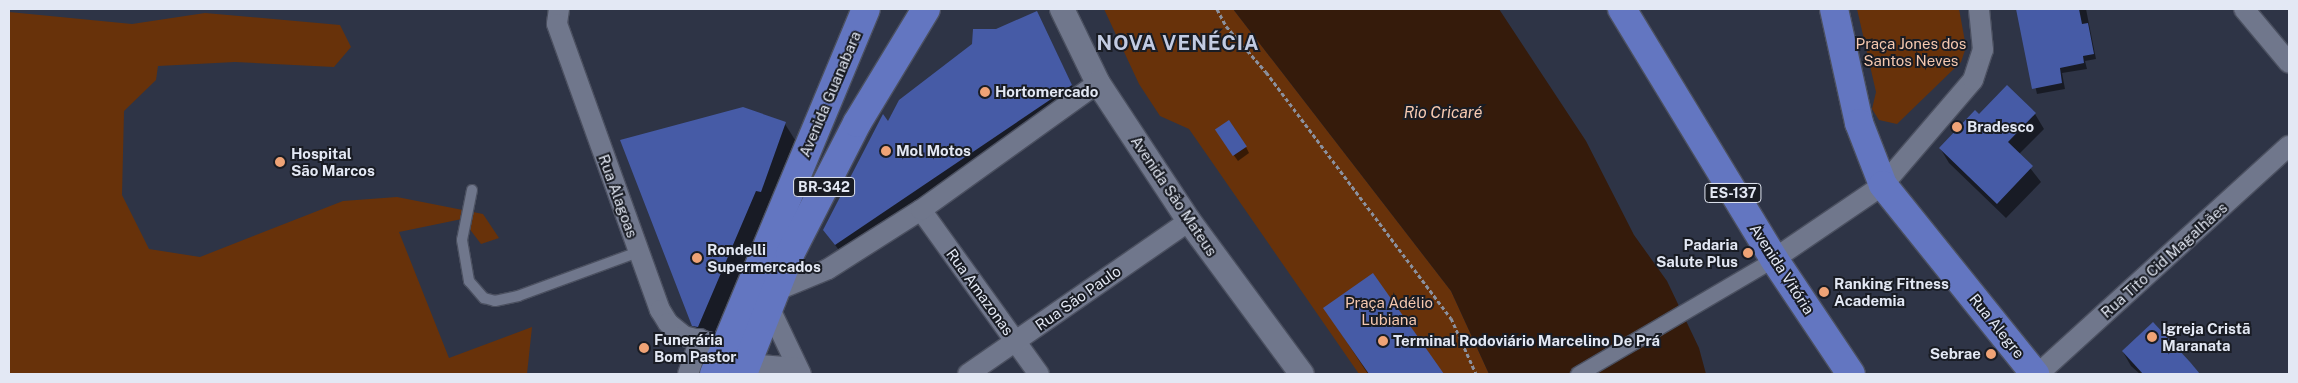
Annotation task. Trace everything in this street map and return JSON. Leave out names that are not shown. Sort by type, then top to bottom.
[{"type":"main road","name":"Avenida Guanabara","points":[[714,374],[712,342],[866,9]]},
{"type":"main road","name":"BR-342","points":[[745,369],[790,254],[857,123],[926,9]]},
{"type":"main road","name":"Avenida Vitória","points":[[1622,9],[1774,260],[1851,374]]},
{"type":"main road","name":"Rua Alegre","points":[[1834,9],[1859,123],[1884,185],[2037,374]]},
{"type":"street","name":"Rua Alagoas","points":[[559,9],[557,24],[638,252],[668,323],[684,336],[712,342]]},
{"type":"street","name":"Avenida São Mateus","points":[[1062,9],[1098,83],[1189,221],[1302,374]]},
{"type":"street","points":[[1578,374],[1774,260],[1884,185],[1973,80],[1983,50],[1979,9]]},
{"type":"street","points":[[2244,9],[2289,63]]},
{"type":"street","points":[[745,369],[799,371],[772,299],[828,269],[921,210],[1098,83]]},
{"type":"street","name":"Rua Tito Cid Magalhães","points":[[2037,374],[2289,146]]},
{"type":"street","name":"Rua Amazonas","points":[[921,210],[1039,374]]},
{"type":"street","name":"Rua São Paulo","points":[[968,374],[1189,221]]},
{"type":"street","points":[[790,254],[828,269]]},
{"type":"street","points":[[688,374],[712,342]]},
{"type":"lane","points":[[472,190],[462,240],[469,280],[484,298],[495,301],[518,296],[638,252]]},
{"type":"path","points":[[1217,9],[1226,26],[1266,72],[1451,318],[1476,374]]},
{"type":"green space","name":"Praça Adélio Lubiana","points":[[1104,9],[1233,9],[1451,291],[1489,374],[1359,374],[1189,129],[1160,116],[1139,84]]},
{"type":"green space","name":"Praça Jones dos Santos Neves","points":[[1857,9],[1959,9],[1966,47],[1961,62],[1897,124],[1879,120],[1872,109],[1876,92]]},
{"type":"green space","points":[[9,12],[132,24],[205,13],[340,25],[351,47],[334,67],[235,62],[158,66],[156,80],[124,111],[122,195],[149,249],[200,257],[343,201],[397,197],[483,214],[499,238],[481,244],[462,219],[399,232],[449,358],[532,327],[527,374],[9,374]]},
{"type":"water","name":"Rio Cricaré","points":[[1233,9],[1499,9],[1586,141],[1634,235],[1667,281],[1699,348],[1706,374],[1489,374],[1451,291]]},
{"type":"building","points":[[2016,9],[2079,9],[2082,24],[2088,23],[2094,54],[2083,56],[2084,63],[2060,68],[2062,83],[2032,89]]},
{"type":"building","name":"Hortomercado","points":[[1037,11],[1072,85],[835,245],[823,230],[883,114],[888,121],[899,100],[972,44],[973,29],[996,29]]},
{"type":"building","points":[[2007,85],[2036,113],[2008,142],[2033,166],[1997,204],[1939,148],[1975,110],[1979,114]]},
{"type":"building","name":"Rondelli Supermercados","points":[[743,107],[786,122],[761,192],[756,191],[698,327],[692,326],[620,140]]},
{"type":"building","points":[[1229,120],[1247,147],[1233,156],[1215,130]]},
{"type":"building","name":"Terminal Rodoviário Marcelino De Prá","points":[[1373,273],[1444,374],[1369,374],[1323,308]]},
{"type":"building","name":"Igreja Cristã Maranata","points":[[2153,322],[2200,374],[2143,374],[2122,351]]},
{"type":"place","name":"Hortomercado","points":[[985,92]]},
{"type":"place","name":"Bradesco","points":[[1957,127]]},
{"type":"place","name":"Mol Motos","points":[[886,151]]},
{"type":"place","name":"Hospital São Marcos","points":[[280,162]]},
{"type":"place","name":"Padaria Salute Plus","points":[[1748,253]]},
{"type":"place","name":"Rondelli Supermercados","points":[[697,258]]},
{"type":"place","name":"Ranking Fitness Academia","points":[[1824,292]]},
{"type":"place","name":"Igreja Cristã Maranata","points":[[2152,337]]},
{"type":"place","name":"Terminal Rodoviário Marcelino De Prá","points":[[1383,341]]},
{"type":"place","name":"Funerária Bom Pastor","points":[[644,348]]},
{"type":"place","name":"Sebrae","points":[[1991,354]]},
{"type":"district","name":"NOVA VENÉCIA","points":[[1178,43]]}]
